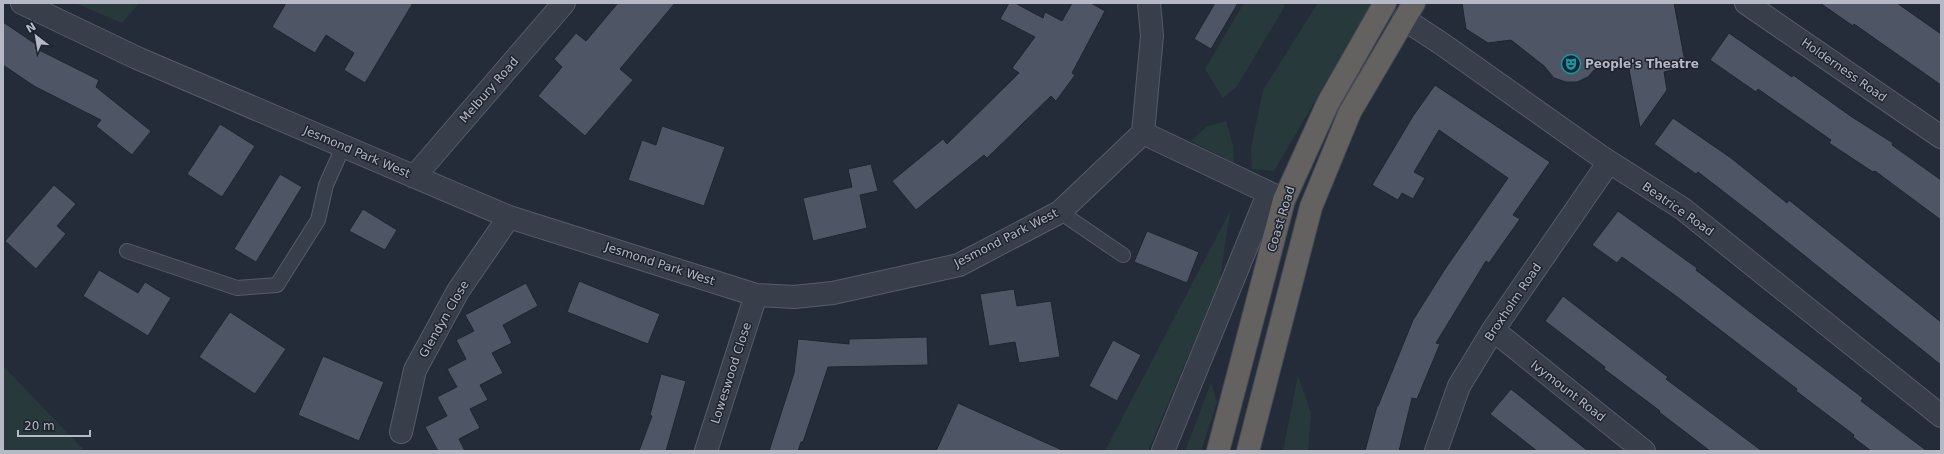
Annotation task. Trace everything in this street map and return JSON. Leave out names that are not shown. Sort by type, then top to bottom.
[{"type":"highway","name":"Coast Road","points":[[1218,451],[1276,197],[1385,3]]},
{"type":"highway","points":[[1248,451],[1311,207],[1350,112],[1409,11]]},
{"type":"street","name":"Jesmond Park West","points":[[22,3],[137,58],[509,217],[756,295],[794,296],[833,293],[959,264],[1060,212],[1143,133]]},
{"type":"street","name":"Melbury Road","points":[[414,177],[564,3]]},
{"type":"street","points":[[1149,3],[1152,36],[1143,133],[1276,197],[1163,451]]},
{"type":"street","name":"Holderness Road","points":[[1746,3],[1941,137]]},
{"type":"street","name":"Beatrice Road","points":[[1409,11],[1442,44],[1609,162],[1682,209],[1941,416]]},
{"type":"street","name":"Broxholm Road","points":[[1436,451],[1459,386],[1493,330],[1609,162]]},
{"type":"street","name":"Glendyn Close","points":[[401,432],[415,370],[458,291],[509,217]]},
{"type":"street","name":"Loweswood Close","points":[[706,451],[756,295]]},
{"type":"street","name":"Ivymount Road","points":[[1493,330],[1644,451]]},
{"type":"lane","points":[[127,251],[238,288],[277,285],[318,220],[326,185],[343,147]]},
{"type":"lane","points":[[1060,212],[1123,255]]},
{"type":"shaded area","points":[[75,3],[139,3],[122,23]]},
{"type":"shaded area","points":[[1244,3],[1285,3],[1283,9],[1237,86],[1223,98],[1205,69]]},
{"type":"shaded area","points":[[1318,3],[1372,3],[1274,171],[1252,169],[1251,148],[1263,90]]},
{"type":"shaded area","points":[[1226,121],[1233,145],[1234,163],[1191,141],[1206,127]]},
{"type":"shaded area","points":[[1230,211],[1220,280],[1148,451],[1105,451]]},
{"type":"shaded area","points":[[3,366],[85,451],[3,451]]},
{"type":"shaded area","points":[[1298,376],[1311,413],[1308,451],[1283,451]]},
{"type":"shaded area","points":[[1211,383],[1217,402],[1201,451],[1185,451]]},
{"type":"building","points":[[286,3],[413,3],[365,83],[344,70],[354,53],[326,35],[315,53],[272,27]]},
{"type":"building","points":[[618,3],[675,3],[620,69],[633,80],[585,136],[538,96],[562,67],[554,59],[576,33],[586,41]]},
{"type":"building","points":[[1009,3],[1015,3],[1043,18],[1045,12],[1062,21],[1072,3],[1091,3],[1105,11],[1072,73],[1075,75],[1056,101],[1051,96],[987,158],[984,155],[916,210],[892,181],[943,139],[947,144],[1019,73],[1012,68],[1035,37],[1000,19]]},
{"type":"building","points":[[1215,3],[1238,3],[1211,49],[1194,39]]},
{"type":"building","name":"People's Theatre","points":[[1462,3],[1674,3],[1686,67],[1664,72],[1667,90],[1640,128],[1628,64],[1594,70],[1588,77],[1577,82],[1566,82],[1554,78],[1544,66],[1511,40],[1488,43],[1466,29]]},
{"type":"building","points":[[1820,3],[1897,3],[1941,34],[1941,85],[1854,24],[1853,26]]},
{"type":"building","points":[[3,22],[37,45],[35,48],[99,80],[96,87],[151,131],[132,155],[96,126],[101,120],[34,86],[3,65]]},
{"type":"building","points":[[1729,33],[1792,77],[1793,75],[1852,117],[1893,143],[1892,145],[1941,180],[1941,220],[1875,171],[1873,172],[1829,143],[1831,140],[1758,89],[1756,92],[1710,60]]},
{"type":"building","points":[[1435,85],[1550,162],[1513,215],[1520,219],[1489,263],[1486,261],[1436,343],[1440,344],[1417,399],[1412,398],[1399,451],[1365,451],[1377,406],[1413,320],[1445,269],[1508,178],[1439,130],[1414,172],[1425,178],[1413,199],[1402,193],[1398,200],[1372,185],[1413,116]]},
{"type":"building","points":[[1673,118],[1731,158],[1787,203],[1789,200],[1941,322],[1941,365],[1698,172],[1696,174],[1654,144]]},
{"type":"building","points":[[220,124],[255,146],[222,197],[187,174]]},
{"type":"building","points":[[662,126],[725,147],[704,206],[628,180],[642,140],[656,145]]},
{"type":"building","points":[[871,164],[878,191],[860,195],[867,228],[813,241],[803,198],[852,187],[848,169]]},
{"type":"building","points":[[280,174],[302,187],[256,262],[234,249]]},
{"type":"building","points":[[54,185],[76,204],[57,226],[66,234],[36,269],[5,241]]},
{"type":"building","points":[[363,209],[397,230],[385,250],[349,231]]},
{"type":"building","points":[[1618,211],[1697,268],[1696,270],[1863,398],[1861,401],[1927,451],[1871,451],[1853,437],[1854,435],[1796,391],[1797,389],[1676,296],[1622,257],[1617,263],[1592,245]]},
{"type":"building","points":[[1147,231],[1199,252],[1187,283],[1134,262]]},
{"type":"building","points":[[99,270],[138,293],[145,282],[171,298],[148,336],[83,296]]},
{"type":"building","points":[[579,281],[660,314],[648,344],[567,312]]},
{"type":"building","points":[[526,283],[538,306],[503,325],[512,343],[492,353],[503,373],[480,385],[488,400],[470,409],[480,428],[459,439],[465,451],[438,451],[425,427],[447,416],[437,397],[457,387],[447,369],[466,359],[456,340],[474,331],[465,315]]},
{"type":"building","points":[[1014,289],[1017,306],[1051,301],[1060,357],[1019,363],[1015,342],[989,346],[980,294]]},
{"type":"building","points":[[1563,296],[1668,377],[1666,379],[1762,451],[1710,451],[1659,412],[1660,411],[1604,369],[1605,367],[1545,321]]},
{"type":"building","points":[[230,312],[286,349],[255,394],[199,357]]},
{"type":"building","points":[[927,337],[928,365],[828,367],[803,442],[801,442],[798,451],[769,451],[794,373],[798,339],[849,344],[849,339]]},
{"type":"building","points":[[1113,340],[1141,355],[1117,401],[1089,386]]},
{"type":"building","points":[[323,356],[384,382],[359,441],[298,415]]},
{"type":"building","points":[[661,374],[686,381],[666,451],[639,451],[652,416],[650,415]]},
{"type":"building","points":[[1511,389],[1588,451],[1537,451],[1490,414]]},
{"type":"building","points":[[958,403],[1064,451],[936,451]]},
{"type":"place","name":"People's Theatre","points":[[1571,64]]}]
